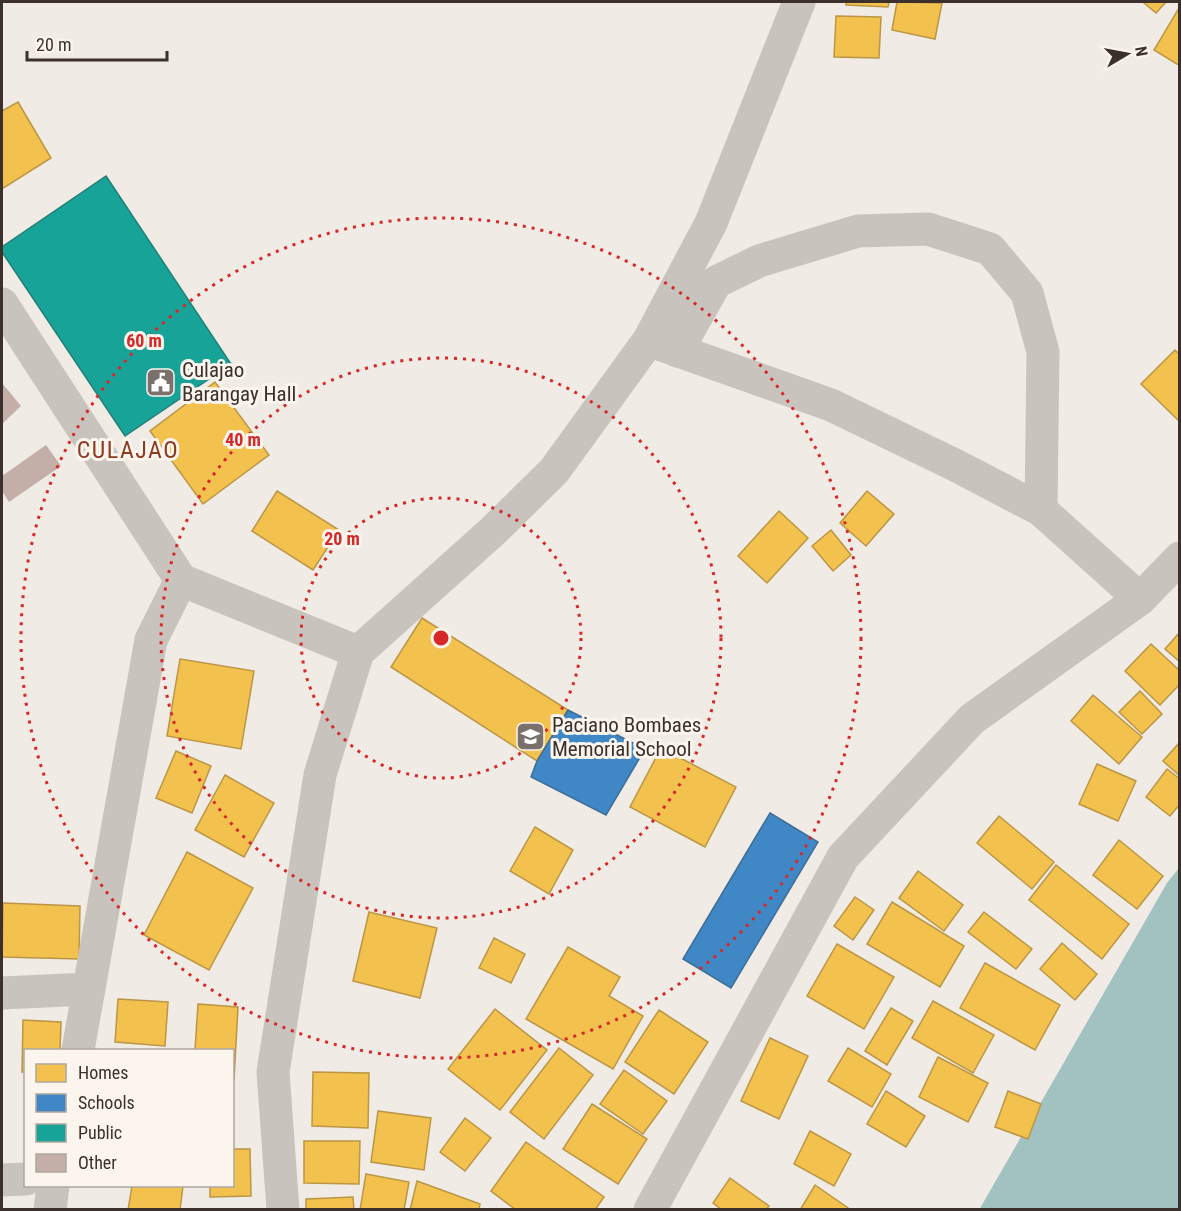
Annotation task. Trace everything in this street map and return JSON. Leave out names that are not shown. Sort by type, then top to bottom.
[{"type":"street","points":[[663,345],[799,2]]},
{"type":"street","points":[[283,1209],[273,1072],[320,775],[358,652],[493,531],[554,471],[716,282],[759,261],[858,231],[928,229],[990,249],[1027,293],[1043,352],[1041,510]]},
{"type":"street","points":[[2,304],[182,580],[358,652]]},
{"type":"street","points":[[663,345],[831,405],[1041,510],[1140,599]]},
{"type":"street","points":[[650,1209],[843,857],[972,719],[1140,599],[1179,558]]},
{"type":"street","points":[[78,1049],[151,640],[182,580]]},
{"type":"street","points":[[2,993],[89,989]]},
{"type":"street","points":[[2,1180],[24,1179]]},
{"type":"street","points":[[50,1209],[53,1187]]},
{"type":"water","points":[[1179,868],[1179,1209],[979,1210],[1167,883]]},
{"type":"building: Homes","points":[[846,2],[889,2],[888,7],[846,5]]},
{"type":"building: Homes","points":[[897,2],[942,3],[935,39],[892,30]]},
{"type":"building: Homes","points":[[1145,2],[1166,2],[1156,13]]},
{"type":"building: Homes","points":[[1180,8],[1180,66],[1154,50]]},
{"type":"building: Homes","points":[[836,16],[881,17],[879,58],[834,57]]},
{"type":"building: Homes","points":[[18,102],[51,158],[2,189],[2,111]]},
{"type":"building: Homes","points":[[1175,350],[1180,355],[1180,422],[1141,384]]},
{"type":"building: Homes","points":[[215,382],[269,455],[203,504],[150,431]]},
{"type":"building: Homes","points":[[277,491],[339,530],[313,570],[252,531]]},
{"type":"building: Homes","points":[[867,491],[894,514],[866,546],[840,523]]},
{"type":"building: Homes","points":[[779,511],[808,538],[767,583],[738,556]]},
{"type":"building: Homes","points":[[831,530],[851,555],[833,571],[812,546]]},
{"type":"building: Homes","points":[[422,618],[568,710],[537,761],[391,667]]},
{"type":"building: Homes","points":[[1180,632],[1180,662],[1165,649]]},
{"type":"building: Homes","points":[[1151,644],[1180,671],[1180,684],[1160,705],[1125,671]]},
{"type":"building: Homes","points":[[180,659],[254,671],[241,749],[167,736]]},
{"type":"building: Homes","points":[[1140,691],[1162,714],[1142,734],[1119,712]]},
{"type":"building: Homes","points":[[1093,695],[1142,737],[1119,764],[1071,721]]},
{"type":"building: Homes","points":[[1180,742],[1180,776],[1163,761]]},
{"type":"building: Homes","points":[[661,748],[736,787],[705,847],[630,807]]},
{"type":"building: Homes","points":[[176,751],[211,766],[192,813],[156,798]]},
{"type":"building: Homes","points":[[1097,764],[1136,781],[1118,821],[1079,804]]},
{"type":"building: Homes","points":[[1167,769],[1180,779],[1180,804],[1170,816],[1146,797]]},
{"type":"building: Homes","points":[[225,775],[274,803],[244,857],[195,830]]},
{"type":"building: Homes","points":[[999,816],[1054,862],[1032,889],[977,843]]},
{"type":"building: Homes","points":[[535,827],[573,850],[549,894],[510,871]]},
{"type":"building: Homes","points":[[1119,840],[1163,876],[1137,909],[1093,875]]},
{"type":"building: Homes","points":[[187,852],[253,888],[209,970],[144,935]]},
{"type":"building: Homes","points":[[1056,865],[1129,924],[1102,959],[1029,900]]},
{"type":"building: Homes","points":[[918,871],[963,905],[944,931],[899,898]]},
{"type":"building: Homes","points":[[855,897],[874,910],[853,940],[834,926]]},
{"type":"building: Homes","points":[[892,902],[964,946],[940,987],[867,944]]},
{"type":"building: Homes","points":[[3,903],[80,906],[79,959],[2,957]]},
{"type":"building: Homes","points":[[369,912],[437,928],[420,998],[353,981]]},
{"type":"building: Homes","points":[[984,912],[1032,949],[1016,969],[968,932]]},
{"type":"building: Homes","points":[[494,938],[525,954],[511,983],[479,968]]},
{"type":"building: Homes","points":[[1062,943],[1097,974],[1075,1000],[1040,969]]},
{"type":"building: Homes","points":[[837,944],[894,977],[864,1029],[807,996]]},
{"type":"building: Homes","points":[[568,947],[620,977],[609,996],[643,1016],[613,1069],[526,1019]]},
{"type":"building: Homes","points":[[985,963],[1060,1005],[1035,1050],[960,1008]]},
{"type":"building: Homes","points":[[118,999],[168,1002],[165,1046],[115,1042]]},
{"type":"building: Homes","points":[[933,1001],[994,1035],[973,1073],[912,1038]]},
{"type":"building: Homes","points":[[198,1004],[238,1007],[234,1080],[234,1049],[195,1049]]},
{"type":"building: Homes","points":[[891,1008],[913,1021],[887,1065],[865,1051]]},
{"type":"building: Homes","points":[[495,1009],[547,1050],[500,1110],[448,1069]]},
{"type":"building: Homes","points":[[659,1010],[708,1042],[674,1094],[625,1062]]},
{"type":"building: Homes","points":[[23,1020],[61,1022],[60,1049],[24,1049],[24,1072],[22,1072]]},
{"type":"building: Homes","points":[[770,1038],[808,1056],[779,1119],[741,1101]]},
{"type":"building: Homes","points":[[559,1048],[593,1075],[544,1139],[510,1112]]},
{"type":"building: Homes","points":[[848,1048],[891,1074],[872,1107],[828,1081]]},
{"type":"building: Homes","points":[[938,1057],[988,1083],[968,1122],[919,1097]]},
{"type":"building: Homes","points":[[624,1070],[667,1101],[643,1134],[600,1104]]},
{"type":"building: Homes","points":[[313,1072],[369,1073],[368,1128],[312,1126]]},
{"type":"building: Homes","points":[[886,1091],[925,1116],[906,1147],[867,1124]]},
{"type":"building: Homes","points":[[1008,1091],[1041,1104],[1028,1139],[995,1127]]},
{"type":"building: Homes","points":[[592,1104],[647,1139],[618,1184],[563,1149]]},
{"type":"building: Homes","points":[[378,1111],[431,1118],[424,1170],[371,1162]]},
{"type":"building: Homes","points":[[465,1118],[491,1138],[465,1171],[440,1152]]},
{"type":"building: Homes","points":[[810,1131],[851,1154],[834,1186],[794,1164]]},
{"type":"building: Homes","points":[[304,1141],[360,1141],[359,1184],[304,1183]]},
{"type":"building: Homes","points":[[526,1142],[604,1197],[595,1210],[516,1210],[491,1191]]},
{"type":"building: Homes","points":[[234,1149],[250,1149],[251,1196],[210,1197],[210,1187],[234,1187]]},
{"type":"building: Homes","points":[[366,1174],[409,1182],[404,1210],[360,1210]]},
{"type":"building: Homes","points":[[730,1178],[769,1206],[766,1210],[722,1210],[713,1203]]},
{"type":"building: Homes","points":[[417,1181],[480,1204],[479,1210],[410,1210]]},
{"type":"building: Homes","points":[[815,1185],[851,1210],[800,1210]]},
{"type":"building: Homes","points":[[132,1187],[183,1187],[180,1210],[128,1210]]},
{"type":"building: Homes","points":[[353,1197],[354,1210],[306,1210],[306,1199]]},
{"type":"building: Schools","points":[[568,710],[645,749],[606,815],[531,777],[537,761]]},
{"type":"building: Schools","points":[[770,813],[818,842],[731,988],[683,959]]},
{"type":"building: Public","points":[[106,176],[231,364],[125,436],[2,252],[2,247]]},
{"type":"building: Other","points":[[2,383],[21,406],[2,424]]},
{"type":"building: Other","points":[[46,445],[61,466],[9,502],[2,491],[2,476]]},
{"type":"place","name":"Culajao Barangay Hall","points":[[161,382]]},
{"type":"place","name":"Paciano Bombaes Memorial School","points":[[531,737]]},
{"type":"district","name":"CULAJAO","points":[[128,450]]}]
